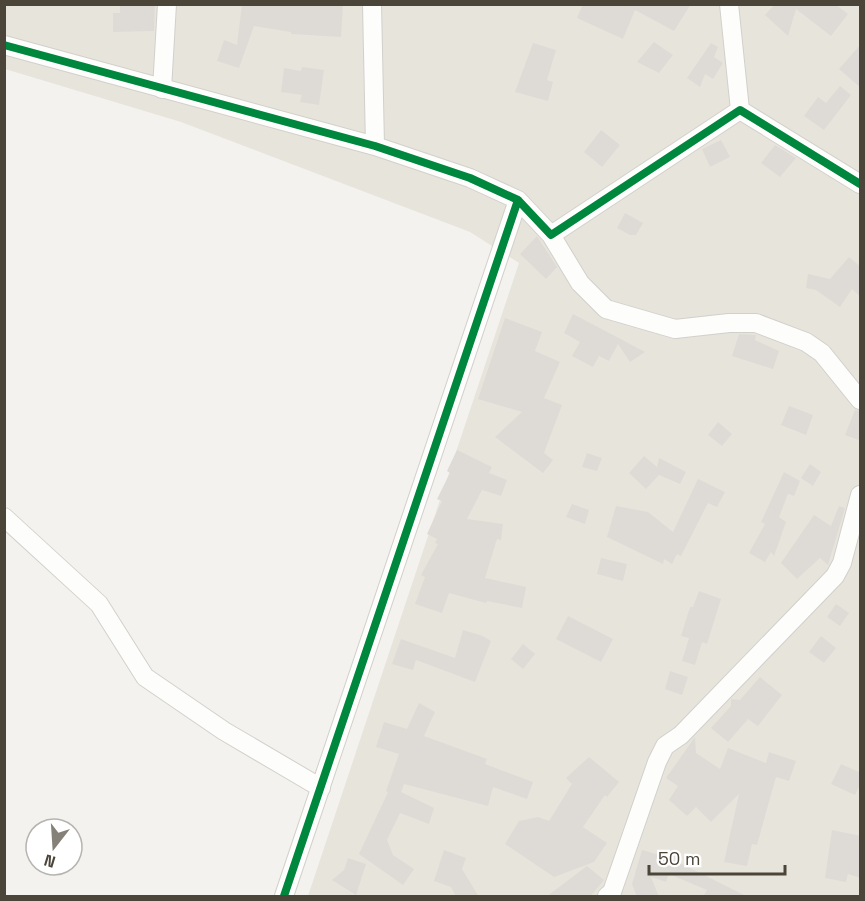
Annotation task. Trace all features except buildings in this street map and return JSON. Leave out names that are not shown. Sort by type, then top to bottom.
[{"type":"street","points":[[162,89],[167,4]]},
{"type":"street","points":[[372,4],[375,146]]},
{"type":"street","points":[[729,4],[740,110]]},
{"type":"street","points":[[4,45],[375,146],[470,178],[518,200],[551,235],[580,283],[606,309],[675,329],[729,323],[756,323],[806,342],[822,353],[861,400]]},
{"type":"street","points":[[740,110],[861,184]]},
{"type":"street","points":[[551,235],[740,110]]},
{"type":"street","points":[[284,897],[518,200]]},
{"type":"street","points":[[611,895],[657,762],[665,746],[681,735],[835,576],[842,563],[861,495]]},
{"type":"street","points":[[4,517],[99,604],[144,677],[224,731],[321,788]]},
{"type":"shaded area","points":[[4,5],[860,5],[860,896],[308,896],[519,263],[470,232],[181,122],[5,69]]},
{"type":"cycle path","points":[[4,45],[375,146],[470,178],[518,200],[551,235],[740,110],[860,184]]},
{"type":"cycle path","points":[[284,896],[518,200]]}]
